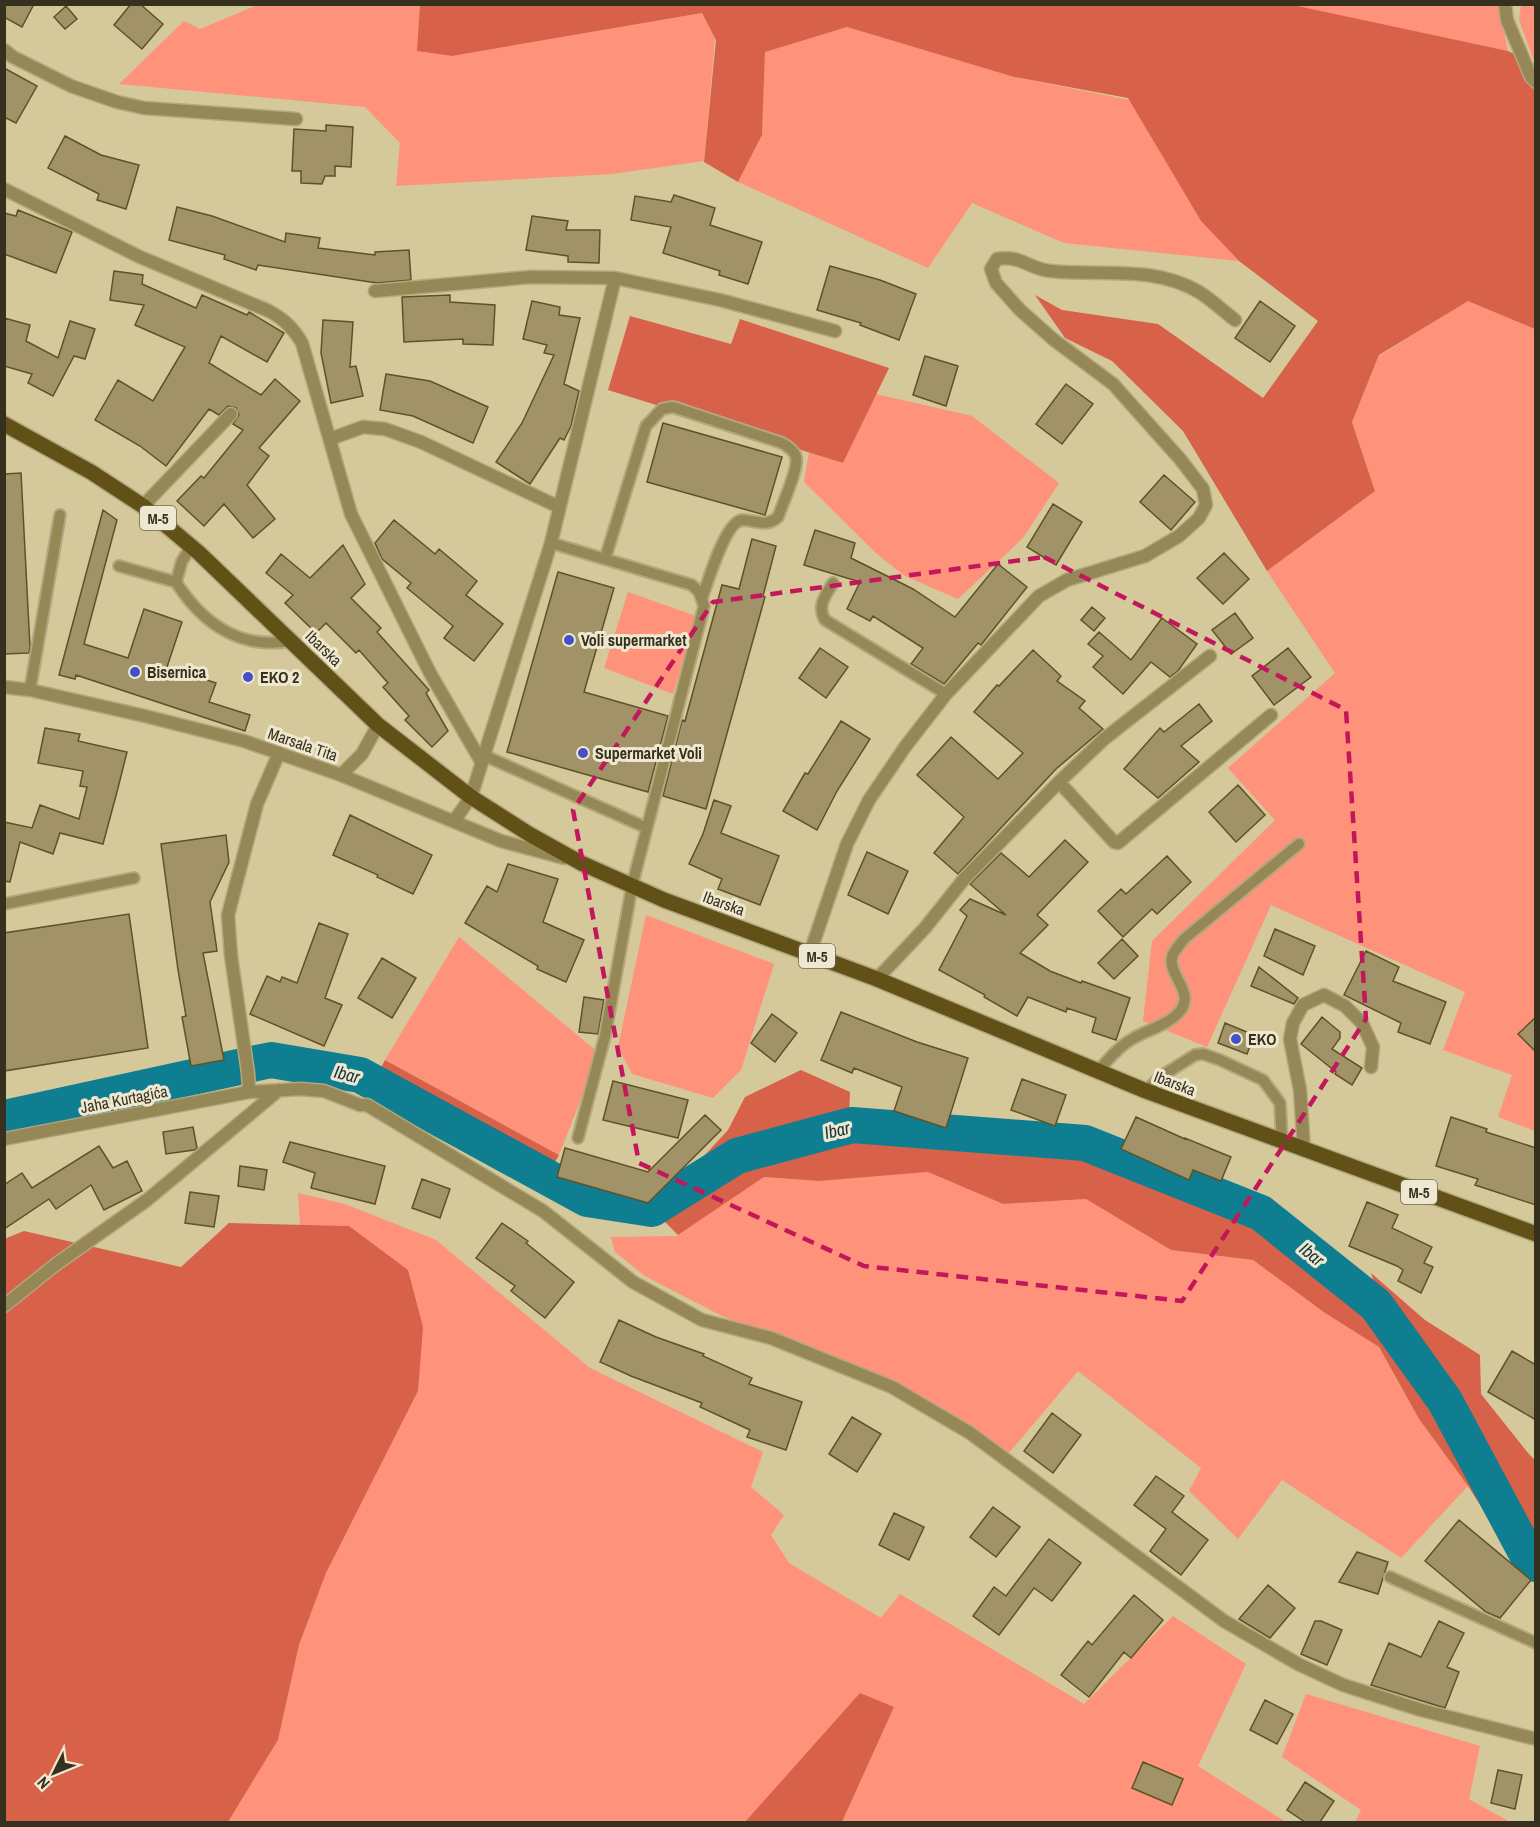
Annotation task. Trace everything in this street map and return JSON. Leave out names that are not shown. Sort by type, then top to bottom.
[{"type":"main road","name":"Ibarska","points":[[4,424],[91,472],[143,506],[191,547],[378,725],[471,797],[529,834],[581,863],[664,900],[878,979],[1146,1091],[1536,1234]]},
{"type":"street","points":[[1505,4],[1507,20],[1531,77],[1536,82]]},
{"type":"street","points":[[4,50],[71,86],[117,102],[144,108],[296,119]]},
{"type":"street","points":[[4,189],[140,257],[269,311],[284,319],[294,330],[302,343],[351,514],[430,674],[482,759]]},
{"type":"street","points":[[810,953],[847,844],[868,800],[946,694],[1040,596],[1067,580],[1145,556],[1179,536],[1199,518],[1206,505],[1203,489],[1192,474],[1113,384],[1054,340],[1020,310],[996,283],[991,269],[997,259],[1010,256],[1046,271],[1127,273],[1169,279],[1198,291],[1235,320]]},
{"type":"street","points":[[375,291],[531,277],[615,278],[720,300],[835,331]]},
{"type":"street","points":[[454,821],[471,797],[551,543],[615,278]]},
{"type":"street","points":[[143,506],[231,414]]},
{"type":"street","points":[[330,439],[363,427],[385,429],[421,442],[559,507]]},
{"type":"street","points":[[878,979],[925,928],[964,879],[1059,782],[1104,739],[1210,656]]},
{"type":"street","name":"Marsala Tita","points":[[4,687],[30,690],[244,741],[341,775],[501,841],[581,863]]},
{"type":"street","points":[[1059,782],[1114,842],[1118,843],[1272,715]]},
{"type":"street","points":[[341,775],[362,754],[378,725]]},
{"type":"street","points":[[249,1092],[231,956],[228,915],[257,804],[279,753]]},
{"type":"street","points":[[1304,1150],[1300,1090],[1290,1039],[1293,1023],[1303,1005],[1324,995],[1345,1006],[1362,1023],[1373,1047],[1371,1067]]},
{"type":"street","points":[[4,1306],[55,1265],[147,1200],[279,1090]]},
{"type":"street","name":"Jaha Kurtagića","points":[[4,1139],[249,1092],[324,1090],[367,1106],[543,1211],[633,1282],[672,1304],[702,1320],[771,1338],[892,1387],[970,1432],[1224,1621],[1298,1664],[1343,1685],[1420,1710],[1536,1739]]},
{"type":"lane","points":[[605,559],[646,426],[662,409],[673,407],[782,443],[792,450],[796,458],[778,517],[766,524],[741,520],[734,523],[726,536],[702,598]]},
{"type":"lane","points":[[30,690],[60,515]]},
{"type":"lane","points":[[551,543],[692,585],[702,598],[704,606],[632,886],[605,1036],[578,1138]]},
{"type":"lane","points":[[176,582],[182,561],[191,547]]},
{"type":"lane","points":[[119,566],[176,582],[188,600],[212,624],[245,640],[261,644],[290,640]]},
{"type":"lane","points":[[833,583],[821,603],[821,613],[825,620],[946,694]]},
{"type":"lane","points":[[482,759],[647,828]]},
{"type":"lane","points":[[1098,1071],[1130,1039],[1170,1020],[1180,1011],[1185,1001],[1183,987],[1172,965],[1173,954],[1185,939],[1299,844]]},
{"type":"lane","points":[[4,904],[134,878]]},
{"type":"lane","points":[[1146,1091],[1160,1077],[1194,1055],[1203,1054],[1220,1060],[1263,1080],[1280,1103],[1282,1142]]},
{"type":"lane","points":[[1390,1577],[1536,1643]]},
{"type":"highlighted area","points":[[1044,557],[1346,710],[1366,1019],[1182,1301],[864,1266],[639,1163],[573,810],[713,602]]},
{"type":"shaded area","points":[[1288,4],[1508,51],[1535,64],[1535,329],[1468,301],[1379,355],[1352,422],[1375,491],[1267,571],[1183,431],[1112,361],[1065,338],[1035,295],[1062,310],[1158,324],[1263,398],[1318,321],[1239,261],[1201,221],[1128,98],[1014,77],[847,27],[765,52],[762,135],[738,182],[704,162],[716,40],[702,13],[452,56],[417,51],[420,5]]},
{"type":"shaded area","points":[[257,5],[420,5],[418,51],[452,56],[702,13],[715,38],[704,161],[612,174],[396,186],[400,143],[365,107],[119,84],[184,21],[200,29]]},
{"type":"shaded area","points":[[1288,5],[1498,5],[1508,51]]},
{"type":"shaded area","points":[[1521,5],[1535,5],[1535,64],[1519,20]]},
{"type":"shaded area","points":[[847,27],[1014,77],[1130,100],[1201,221],[1239,261],[1064,243],[972,203],[928,268],[738,182],[762,135],[765,51]]},
{"type":"shaded area","points":[[1468,300],[1535,329],[1535,1131],[1498,1117],[1512,1075],[1443,1050],[1465,992],[1271,905],[1207,1047],[1143,1021],[1152,941],[1275,820],[1228,768],[1335,673],[1267,571],[1375,491],[1352,422],[1379,356]]},
{"type":"shaded area","points":[[630,316],[731,344],[740,319],[889,368],[843,463],[608,390]]},
{"type":"shaded area","points":[[876,394],[972,416],[1059,483],[1023,538],[958,599],[905,576],[878,555],[804,482],[809,452],[843,463]]},
{"type":"shaded area","points":[[628,592],[696,616],[673,694],[604,668]]},
{"type":"shaded area","points":[[646,915],[774,964],[741,1070],[713,1098],[632,1074],[618,1047]]},
{"type":"shaded area","points":[[459,937],[599,1053],[559,1155],[385,1060]]},
{"type":"shaded area","points":[[385,1060],[559,1155],[551,1169],[378,1073]]},
{"type":"shaded area","points":[[801,1070],[850,1092],[849,1116],[737,1146],[679,1183],[728,1130],[745,1097]]},
{"type":"shaded area","points":[[854,1132],[1081,1150],[1252,1223],[1365,1311],[1437,1413],[1511,1553],[1468,1486],[1419,1419],[1379,1347],[1325,1313],[1253,1260],[1171,1250],[1086,1199],[1003,1204],[928,1172],[819,1181],[764,1177],[678,1235],[658,1215],[743,1165]]},
{"type":"shaded area","points":[[928,1172],[1003,1204],[1086,1199],[1171,1250],[1253,1260],[1325,1313],[1379,1347],[1419,1419],[1468,1486],[1401,1558],[1282,1480],[1238,1539],[1189,1491],[1201,1468],[1078,1371],[1009,1453],[903,1392],[720,1315],[645,1276],[615,1252],[611,1237],[676,1236],[764,1177],[819,1181]]},
{"type":"shaded area","points":[[298,1193],[345,1204],[436,1240],[590,1368],[763,1452],[751,1487],[784,1515],[771,1535],[789,1563],[881,1618],[900,1594],[1084,1704],[1173,1616],[1246,1664],[1198,1766],[1286,1822],[842,1822],[894,1707],[745,1822],[228,1822],[278,1740],[299,1645],[326,1573],[418,1391],[349,1226],[300,1225]]},
{"type":"shaded area","points":[[229,1223],[349,1226],[408,1270],[423,1327],[418,1391],[326,1573],[299,1645],[278,1740],[228,1822],[5,1822],[4,1239],[24,1231],[181,1267]]},
{"type":"shaded area","points":[[1371,1273],[1425,1320],[1480,1355],[1481,1394],[1535,1460],[1535,1552],[1448,1395],[1377,1293]]},
{"type":"shaded area","points":[[860,1693],[894,1707],[842,1822],[745,1822]]},
{"type":"shaded area","points":[[1306,1694],[1480,1746],[1469,1799],[1510,1822],[1355,1822],[1361,1810],[1282,1757]]},
{"type":"building","points":[[4,4],[34,4],[22,27],[4,17]]},
{"type":"building","points":[[131,4],[140,4],[163,24],[142,49],[114,25]]},
{"type":"building","points":[[66,6],[77,19],[65,29],[54,17]]},
{"type":"building","points":[[4,68],[37,86],[16,123],[4,117]]},
{"type":"building","points":[[326,125],[353,127],[351,167],[335,166],[335,176],[325,176],[322,184],[301,183],[301,171],[292,171],[294,129],[326,131]]},
{"type":"building","points":[[65,136],[101,155],[139,165],[126,209],[97,200],[99,194],[48,168]]},
{"type":"building","points":[[674,195],[715,208],[710,225],[762,242],[748,284],[719,275],[720,271],[663,253],[671,227],[631,220],[635,196],[671,202]]},
{"type":"building","points":[[177,207],[212,216],[285,242],[286,233],[320,238],[318,248],[375,255],[375,252],[409,250],[411,280],[377,283],[258,265],[256,270],[224,259],[225,255],[169,240]]},
{"type":"building","points":[[18,210],[72,232],[56,273],[4,254],[4,213],[16,216]]},
{"type":"building","points":[[532,216],[568,221],[566,230],[600,230],[599,263],[568,262],[568,256],[526,250]]},
{"type":"building","points":[[830,266],[880,280],[916,294],[899,340],[860,325],[861,323],[817,310]]},
{"type":"building","points":[[114,271],[143,275],[142,284],[196,308],[202,295],[247,315],[249,312],[284,333],[267,362],[221,336],[209,363],[261,395],[275,379],[300,401],[259,448],[269,456],[247,485],[275,519],[253,538],[224,504],[204,526],[177,501],[201,476],[204,478],[243,430],[233,424],[239,415],[236,408],[228,406],[219,415],[209,409],[166,466],[140,446],[95,420],[118,380],[153,401],[185,347],[135,325],[144,305],[110,300]]},
{"type":"building","points":[[450,295],[450,302],[495,305],[493,345],[463,344],[463,339],[404,342],[402,297]]},
{"type":"building","points":[[532,301],[560,307],[559,315],[580,318],[564,384],[579,391],[571,426],[564,440],[560,438],[530,484],[496,462],[522,423],[554,355],[544,353],[547,345],[523,339]]},
{"type":"building","points":[[1260,301],[1295,326],[1270,362],[1235,338]]},
{"type":"building","points":[[4,318],[30,325],[26,341],[58,358],[70,321],[95,329],[85,359],[74,356],[53,396],[28,383],[32,374],[4,366]]},
{"type":"building","points":[[323,320],[353,322],[350,367],[356,366],[363,396],[331,403],[321,353]]},
{"type":"building","points":[[925,356],[958,366],[946,406],[913,395]]},
{"type":"building","points":[[386,374],[430,381],[488,407],[473,443],[413,416],[380,410]]},
{"type":"building","points":[[1066,384],[1093,404],[1062,444],[1036,424]]},
{"type":"building","points":[[663,423],[782,457],[765,515],[647,482]]},
{"type":"building","points":[[21,473],[30,647],[29,653],[4,654],[4,474]]},
{"type":"building","points":[[1164,475],[1195,502],[1171,530],[1140,502]]},
{"type":"building","points":[[1053,504],[1082,522],[1056,565],[1027,547]]},
{"type":"building","name":"Bisernica","points":[[103,510],[117,520],[84,644],[128,658],[144,609],[182,622],[167,667],[216,683],[209,702],[250,715],[245,731],[76,675],[75,679],[59,675]]},
{"type":"building","points":[[394,520],[435,554],[439,549],[477,581],[466,595],[503,624],[474,661],[444,638],[453,626],[407,588],[411,583],[382,559],[375,543]]},
{"type":"building","points":[[815,530],[855,543],[851,558],[913,589],[955,617],[998,564],[1027,587],[981,645],[978,643],[944,684],[911,664],[923,648],[873,616],[870,621],[847,609],[860,582],[804,565]]},
{"type":"building","points":[[752,539],[776,546],[763,596],[765,597],[706,809],[663,796],[682,720],[685,721],[722,585],[739,589]]},
{"type":"building","points":[[343,545],[365,584],[351,598],[381,628],[377,632],[429,690],[426,693],[448,731],[432,747],[405,720],[409,716],[383,687],[388,683],[359,650],[356,653],[326,623],[316,633],[285,603],[293,595],[266,573],[281,554],[310,578]]},
{"type":"building","points":[[1224,553],[1249,579],[1223,604],[1197,578]]},
{"type":"building","name":"Voli supermarket","points":[[558,572],[614,588],[584,692],[668,716],[648,792],[507,752]]},
{"type":"building","points":[[1092,607],[1105,618],[1094,631],[1081,620]]},
{"type":"building","points":[[1235,613],[1253,638],[1231,654],[1212,630]]},
{"type":"building","points":[[1162,618],[1197,644],[1178,671],[1170,677],[1151,662],[1123,694],[1093,667],[1103,656],[1088,644],[1099,632],[1131,660]]},
{"type":"building","points":[[820,648],[848,667],[826,698],[799,678]]},
{"type":"building","points":[[1288,648],[1311,677],[1274,705],[1252,676]]},
{"type":"building","points":[[1033,650],[1061,676],[1057,681],[1085,701],[1079,708],[1103,729],[1056,769],[958,874],[934,853],[964,817],[917,775],[951,737],[998,779],[1023,753],[974,712],[997,685],[999,686]]},
{"type":"building","points":[[1199,704],[1212,721],[1181,746],[1199,762],[1158,798],[1124,769],[1160,728],[1164,732]]},
{"type":"building","points":[[841,721],[870,739],[837,791],[817,830],[783,811],[805,773],[808,774]]},
{"type":"building","points":[[45,728],[80,734],[78,741],[127,752],[103,844],[60,833],[53,854],[20,842],[10,882],[4,881],[4,822],[32,828],[40,805],[79,819],[87,787],[80,786],[83,771],[38,763]]},
{"type":"building","points":[[1238,785],[1265,815],[1236,842],[1209,812]]},
{"type":"building","points":[[714,800],[731,806],[721,833],[779,856],[760,905],[718,889],[722,879],[689,864],[703,834]]},
{"type":"building","points":[[350,815],[432,855],[413,894],[333,855]]},
{"type":"building","points":[[226,835],[229,862],[210,902],[217,951],[203,953],[224,1060],[191,1066],[182,1017],[186,1016],[161,844]]},
{"type":"building","points":[[1065,840],[1088,862],[1037,915],[1048,925],[1020,953],[1050,971],[1130,998],[1116,1040],[1092,1032],[1096,1018],[1067,1008],[1066,1012],[1028,997],[1017,1016],[984,997],[985,995],[939,970],[967,916],[960,910],[970,899],[1006,915],[970,884],[1001,853],[1029,877]]},
{"type":"building","points":[[867,852],[908,871],[888,914],[848,895]]},
{"type":"building","points":[[1167,856],[1191,882],[1157,914],[1152,909],[1123,937],[1098,911],[1121,889],[1126,894]]},
{"type":"building","points":[[508,864],[558,879],[543,922],[584,940],[566,982],[537,969],[538,966],[465,923],[487,886],[497,892]]},
{"type":"building","points":[[129,914],[148,1048],[4,1071],[4,933]]},
{"type":"building","points":[[319,923],[348,934],[325,998],[342,1005],[324,1046],[250,1014],[267,976],[280,982],[282,977],[297,983]]},
{"type":"building","points":[[1275,929],[1315,946],[1303,975],[1264,956]]},
{"type":"building","points":[[1122,939],[1138,956],[1114,979],[1098,963]]},
{"type":"building","points":[[1366,951],[1399,967],[1393,981],[1446,1002],[1430,1044],[1398,1032],[1401,1023],[1344,995]]},
{"type":"building","points":[[382,958],[416,978],[392,1018],[358,998]]},
{"type":"building","points":[[1259,967],[1298,998],[1294,1004],[1251,986]]},
{"type":"building","points":[[584,997],[604,1000],[598,1034],[579,1032]]},
{"type":"building","points":[[841,1012],[917,1042],[968,1058],[946,1128],[894,1111],[902,1087],[854,1068],[852,1073],[821,1060]]},
{"type":"building","points":[[772,1014],[797,1033],[775,1062],[751,1043]]},
{"type":"building","points":[[1322,1017],[1340,1032],[1340,1038],[1332,1049],[1362,1068],[1352,1085],[1335,1074],[1336,1072],[1301,1044]]},
{"type":"building","points":[[1536,1017],[1536,1052],[1518,1034]]},
{"type":"building","name":"EKO","points":[[1225,1023],[1254,1035],[1247,1054],[1218,1043]]},
{"type":"building","points":[[1022,1079],[1066,1095],[1055,1126],[1011,1110]]},
{"type":"building","points":[[613,1081],[688,1100],[678,1138],[603,1120]]},
{"type":"building","points":[[705,1115],[721,1130],[648,1203],[557,1177],[565,1148],[648,1172]]},
{"type":"building","points":[[1136,1117],[1231,1157],[1221,1181],[1193,1170],[1189,1180],[1121,1149]]},
{"type":"building","points":[[1451,1117],[1487,1129],[1486,1132],[1536,1148],[1536,1205],[1475,1185],[1478,1179],[1436,1166]]},
{"type":"building","points":[[193,1127],[197,1148],[166,1154],[163,1132]]},
{"type":"building","points":[[290,1142],[385,1166],[375,1204],[311,1188],[315,1173],[283,1162]]},
{"type":"building","points":[[99,1146],[113,1168],[127,1161],[142,1191],[104,1210],[91,1185],[56,1209],[49,1199],[4,1229],[4,1185],[22,1173],[32,1188]]},
{"type":"building","points":[[240,1166],[267,1170],[264,1190],[238,1186]]},
{"type":"building","points":[[422,1179],[450,1189],[440,1218],[412,1208]]},
{"type":"building","points":[[190,1192],[219,1196],[214,1227],[185,1223]]},
{"type":"building","points":[[1367,1202],[1398,1215],[1392,1228],[1432,1247],[1424,1263],[1433,1267],[1421,1293],[1398,1281],[1403,1270],[1397,1266],[1349,1246]]},
{"type":"building","points":[[502,1223],[528,1241],[526,1243],[574,1282],[545,1318],[511,1291],[515,1286],[476,1258]]},
{"type":"building","points":[[619,1320],[656,1337],[704,1354],[703,1356],[752,1378],[749,1384],[802,1402],[786,1450],[747,1437],[750,1430],[700,1407],[702,1403],[600,1362]]},
{"type":"building","points":[[1512,1351],[1536,1365],[1536,1420],[1488,1392]]},
{"type":"building","points":[[1052,1413],[1081,1435],[1053,1473],[1024,1451]]},
{"type":"building","points":[[852,1417],[881,1434],[857,1472],[829,1454]]},
{"type":"building","points":[[1156,1476],[1184,1496],[1172,1512],[1208,1540],[1181,1575],[1150,1551],[1166,1529],[1134,1505]]},
{"type":"building","points":[[993,1507],[1020,1527],[996,1557],[970,1537]]},
{"type":"building","points":[[894,1513],[924,1527],[909,1560],[879,1545]]},
{"type":"building","points":[[1459,1520],[1531,1580],[1500,1618],[1486,1612],[1425,1561]]},
{"type":"building","points":[[1049,1539],[1081,1563],[1052,1601],[1034,1588],[999,1635],[973,1616],[994,1587],[1006,1596]]},
{"type":"building","points":[[1357,1552],[1388,1562],[1378,1594],[1339,1582]]},
{"type":"building","points":[[1268,1585],[1295,1608],[1270,1638],[1239,1619]]},
{"type":"building","points":[[1134,1595],[1163,1620],[1131,1658],[1124,1652],[1089,1697],[1061,1675],[1088,1641],[1092,1645]]},
{"type":"building","points":[[1315,1621],[1321,1621],[1342,1630],[1327,1665],[1301,1654]]},
{"type":"building","points":[[1439,1621],[1464,1633],[1447,1667],[1459,1672],[1445,1708],[1371,1685],[1389,1643],[1421,1657]]},
{"type":"building","points":[[1265,1700],[1293,1714],[1277,1744],[1250,1730]]},
{"type":"building","points":[[1143,1762],[1183,1779],[1172,1805],[1132,1788]]},
{"type":"building","points":[[1498,1770],[1522,1775],[1515,1809],[1491,1803]]},
{"type":"building","points":[[1305,1782],[1334,1801],[1320,1822],[1305,1822],[1287,1810]]},
{"type":"waterway","name":"Ibar","points":[[4,1118],[271,1060],[360,1075],[587,1199],[652,1209],[737,1156],[852,1125],[1085,1143],[1261,1213],[1376,1305],[1445,1401],[1530,1560],[1536,1564]]},
{"type":"place","name":"Voli supermarket","points":[[569,640]]},
{"type":"place","name":"Bisernica","points":[[135,672]]},
{"type":"place","name":"EKO 2","points":[[248,677]]},
{"type":"place","name":"Supermarket Voli","points":[[583,753]]},
{"type":"place","name":"EKO","points":[[1236,1039]]}]
